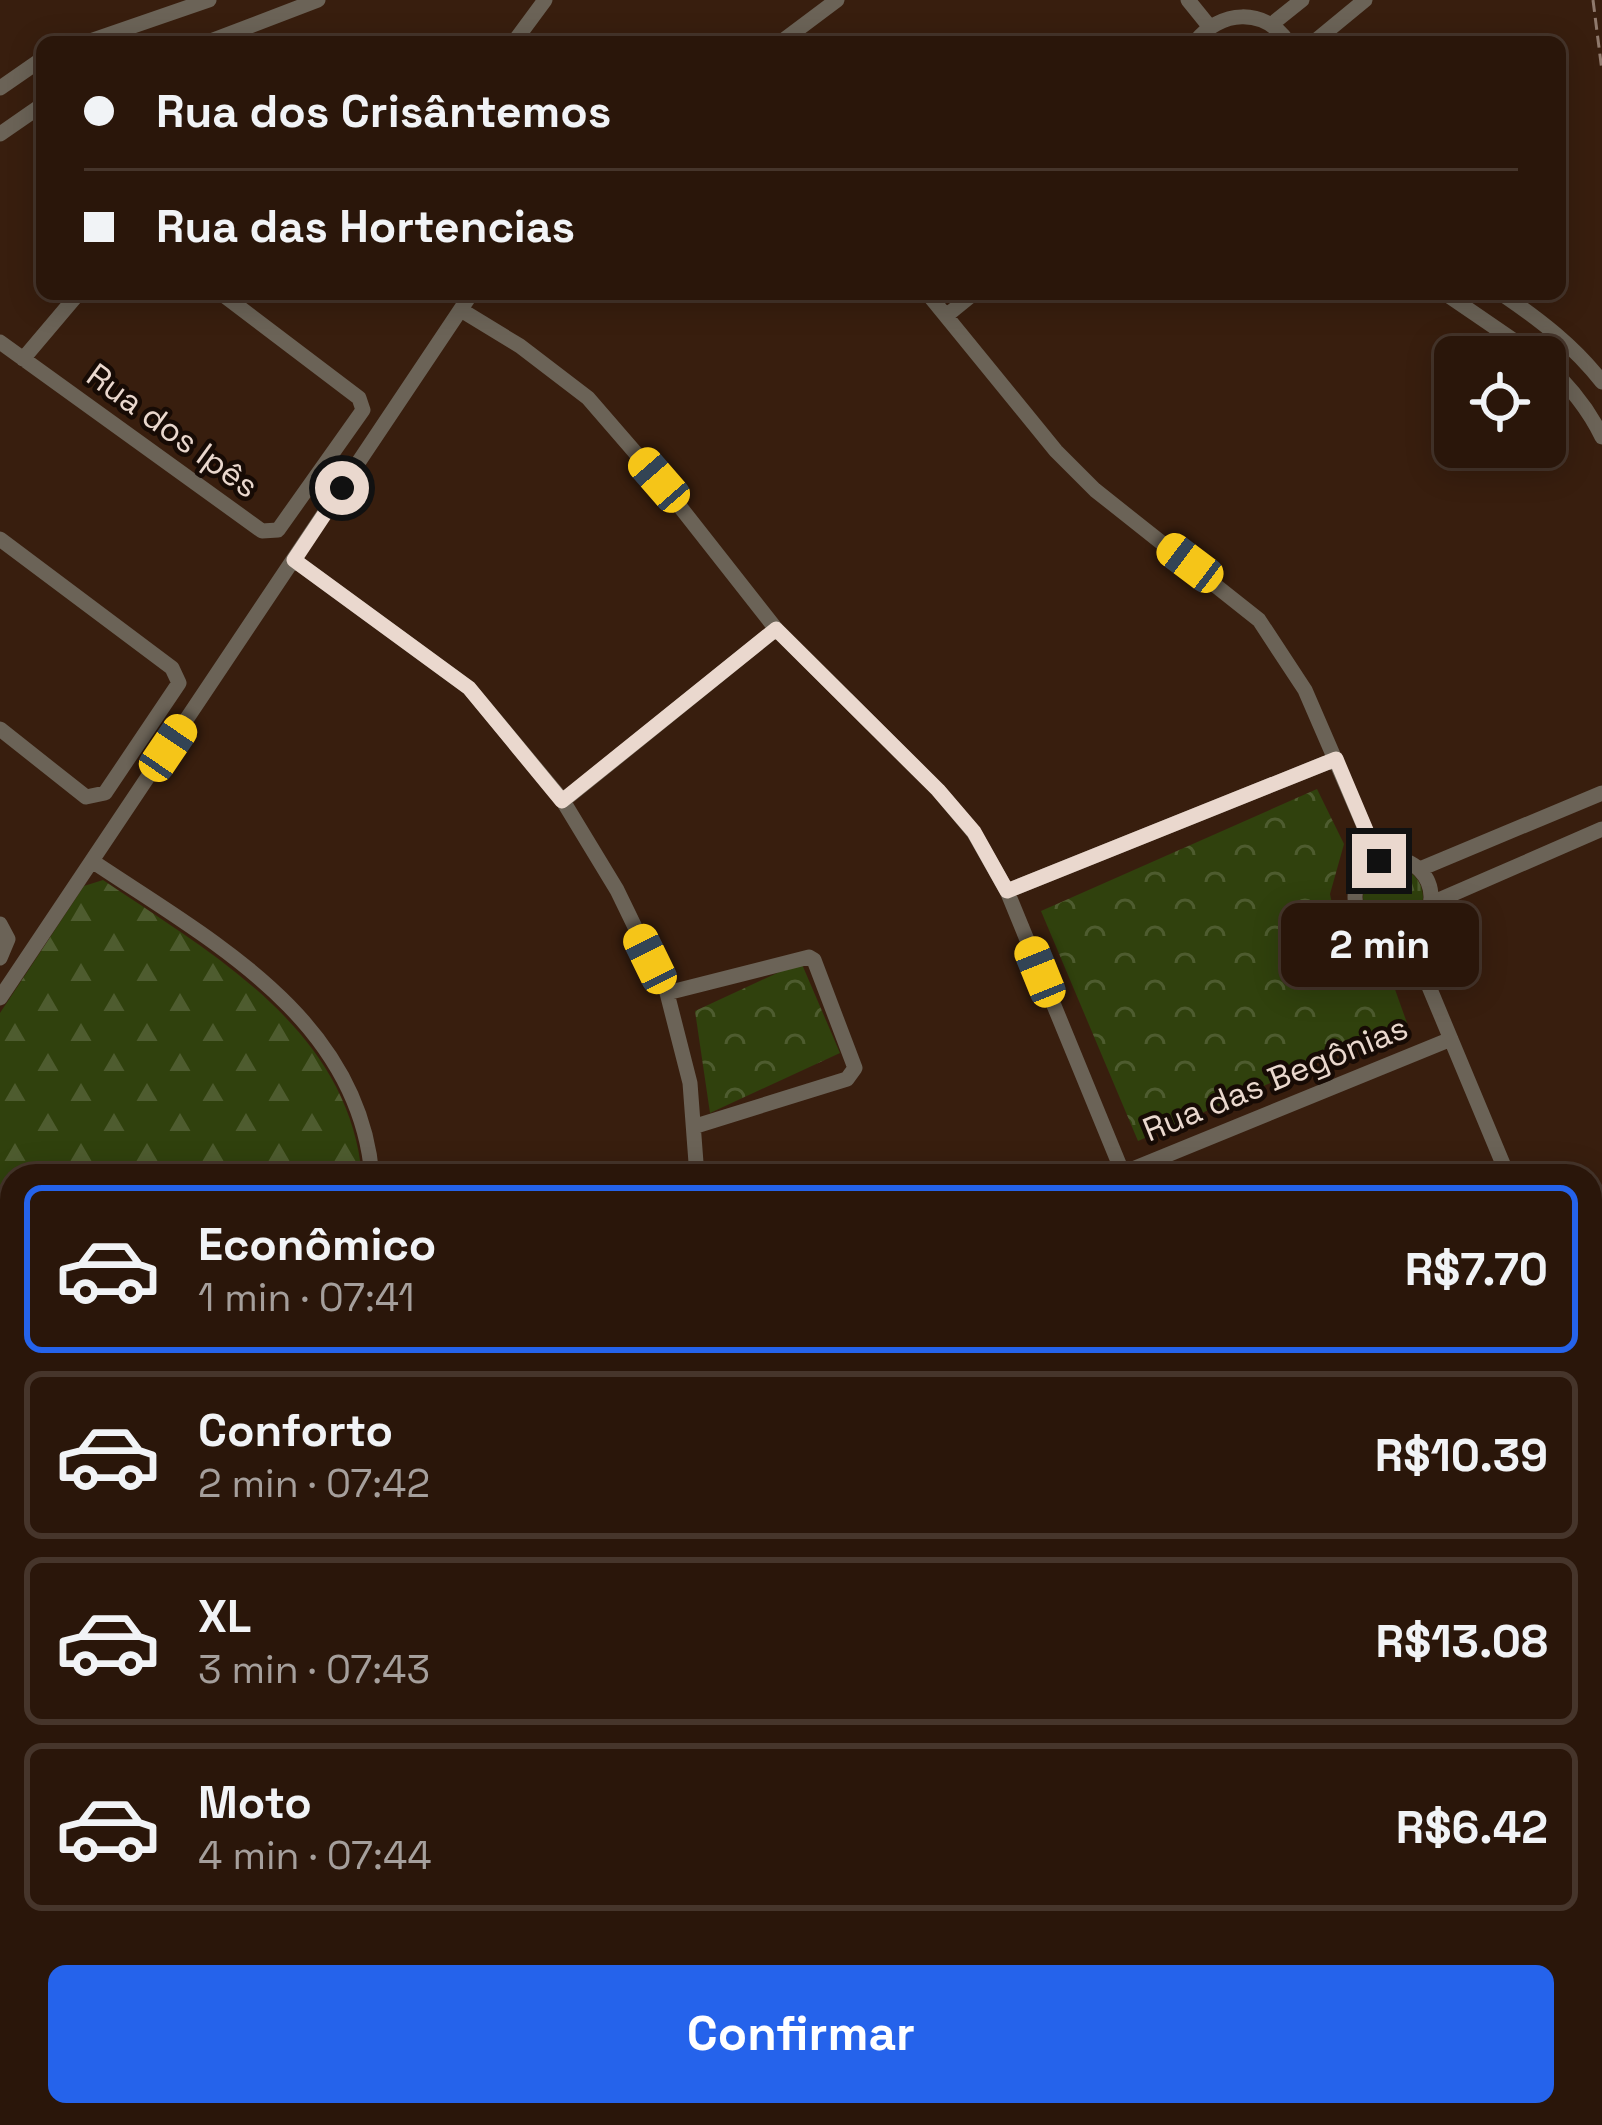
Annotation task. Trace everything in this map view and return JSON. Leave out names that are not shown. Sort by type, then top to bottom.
[{"type":"street","points":[[104,36],[209,0]]},
{"type":"street","points":[[226,36],[318,0]]},
{"type":"street","points":[[518,36],[545,0]]},
{"type":"street","points":[[789,36],[837,0]]},
{"type":"street","points":[[1188,0],[1210,26]]},
{"type":"street","points":[[1271,24],[1302,0]]},
{"type":"street","points":[[1321,36],[1365,0]]},
{"type":"street","points":[[1201,36],[1210,26],[1240,15],[1271,24],[1282,36]]},
{"type":"street","points":[[0,88],[36,63]]},
{"type":"street","points":[[0,134],[36,109]]},
{"type":"street","points":[[23,359],[73,300]]},
{"type":"street","name":"Rua dos Ipês","points":[[0,342],[262,531],[278,530],[363,410],[358,398],[229,300]]},
{"type":"street","points":[[0,998],[467,300]]},
{"type":"street","points":[[933,300],[1095,490],[1259,620],[1295,673],[1379,861]]},
{"type":"street","points":[[946,316],[966,300]]},
{"type":"street","points":[[1455,300],[1507,336]]},
{"type":"street","points":[[1511,300],[1583,358],[1602,382]]},
{"type":"street","points":[[461,310],[520,346],[588,398],[776,629],[974,832],[1007,891],[1119,1164]]},
{"type":"street","points":[[1566,383],[1602,437]]},
{"type":"street","points":[[0,539],[172,668],[179,683],[105,793],[97,798],[86,797],[0,729]]},
{"type":"street","points":[[294,560],[469,688],[562,801],[616,890],[667,994],[690,1083],[697,1164]]},
{"type":"street","points":[[562,801],[776,629]]},
{"type":"street","points":[[1007,891],[1336,759]]},
{"type":"street","points":[[1420,869],[1602,793]]},
{"type":"street","points":[[1432,903],[1602,829]]},
{"type":"street","points":[[1401,859],[1420,869],[1432,903],[1424,922],[1407,934],[1381,934],[1360,917],[1355,905],[1359,879],[1379,861],[1401,859]]},
{"type":"street","points":[[92,861],[236,957],[304,1019],[336,1063],[357,1112],[371,1164]]},
{"type":"street","points":[[0,924],[8,939],[0,958]]},
{"type":"street","points":[[1407,934],[1503,1164]]},
{"type":"street","points":[[667,994],[809,957],[855,1068],[847,1079],[695,1126]]},
{"type":"street","name":"Rua das Begônias","points":[[1150,1164],[1451,1039]]},
{"type":"path","points":[[1593,0],[1602,70]]},
{"type":"green space","points":[[1317,789],[1344,844],[1330,894],[1339,938],[1366,952],[1382,953],[1407,1023],[1138,1141],[1041,911]]},
{"type":"green space","points":[[1393,867],[1414,876],[1423,897],[1414,918],[1393,927],[1372,918],[1363,897],[1372,876]]},
{"type":"green space","points":[[103,880],[229,967],[268,1001],[303,1037],[331,1078],[352,1124],[360,1164],[0,1164],[0,1013],[84,886]]},
{"type":"green space","points":[[801,962],[840,1053],[710,1113],[695,1011]]},
{"type":"route","points":[[342,488],[294,560],[469,688],[562,801],[776,629],[938,790],[974,832],[1007,891],[1336,759],[1379,861]]}]
